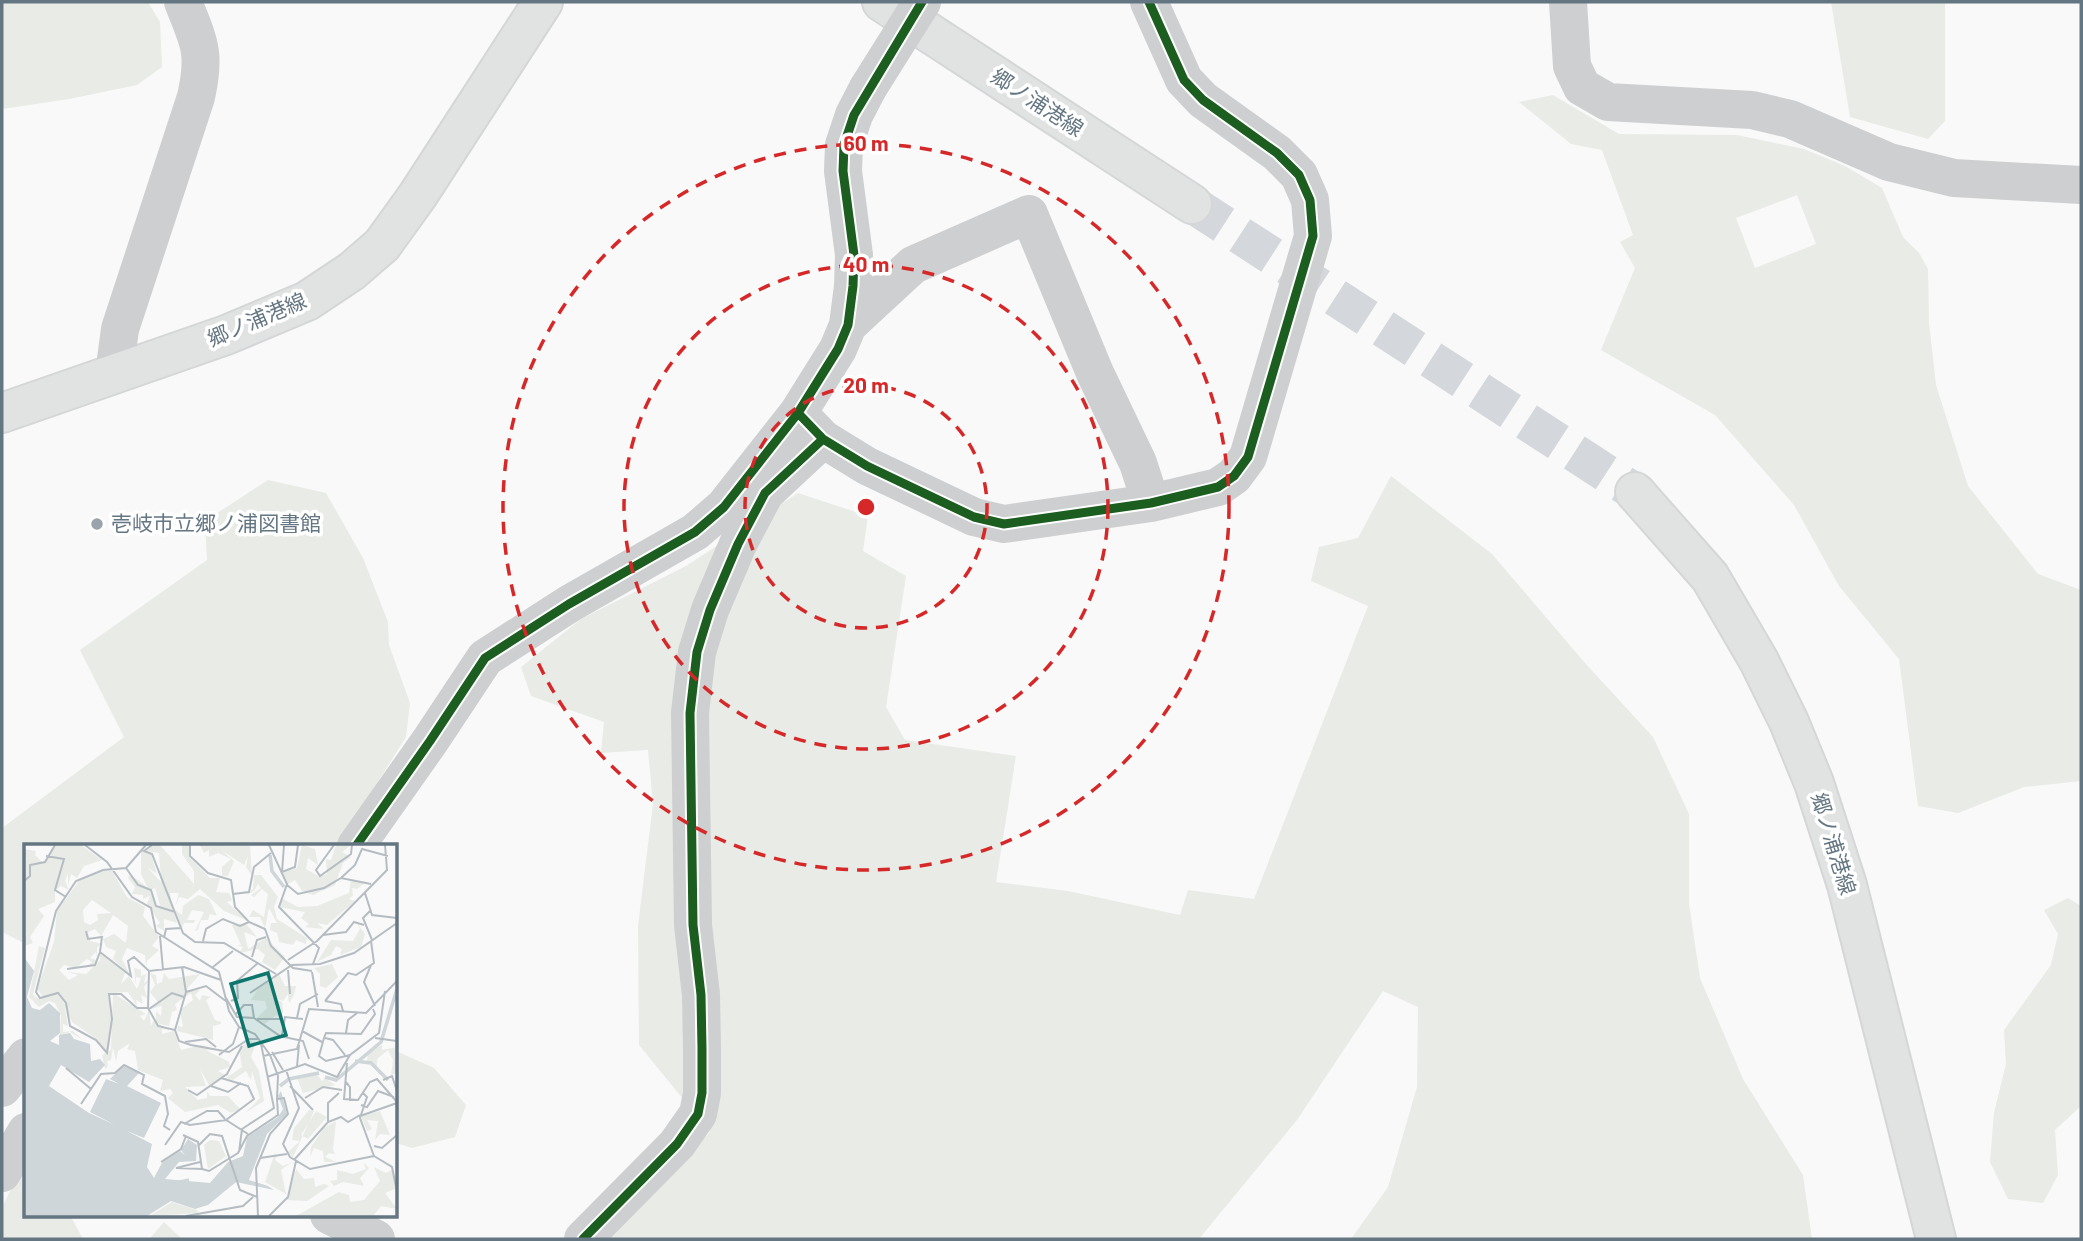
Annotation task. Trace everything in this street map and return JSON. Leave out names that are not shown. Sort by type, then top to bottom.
[{"type":"main road","name":"郷ノ浦港線","points":[[5,409],[226,335],[307,301],[352,271],[382,245],[418,195],[543,2]]},
{"type":"main road","name":"郷ノ浦港線","points":[[882,2],[1192,204]]},
{"type":"main road","name":"郷ノ浦港線","points":[[1635,492],[1710,577],[1759,661],[1809,771],[1847,885],[1936,1239]]},
{"type":"street","points":[[114,374],[120,329],[196,97],[201,72],[200,44],[183,2]]},
{"type":"street","points":[[583,1239],[677,1144],[698,1114],[702,1093],[701,995],[693,925],[690,726],[697,652],[710,610],[738,544],[765,493],[811,426],[849,325],[854,255],[843,171],[844,145],[854,115],[868,88],[922,2]]},
{"type":"street","points":[[811,426],[867,466],[974,517],[1004,524],[1151,503],[1218,487],[1234,476],[1248,457],[1313,236],[1310,200],[1299,175],[1277,153],[1203,100],[1184,80],[1149,2]]},
{"type":"street","points":[[1569,2],[1572,66],[1582,87],[1608,102],[1752,110],[1790,119],[1889,162],[1954,178],[2081,185]]},
{"type":"street","points":[[849,325],[913,265],[1029,214],[1095,373],[1138,463],[1151,503]]},
{"type":"street","points":[[357,844],[485,659],[569,604],[695,531],[811,426]]},
{"type":"street","points":[[2,1088],[24,1060]]},
{"type":"street","points":[[2,1173],[24,1135]]},
{"type":"street","points":[[331,1216],[376,1239]]},
{"type":"shaded area","points":[[2,2],[148,2],[160,22],[162,67],[137,85],[2,109]]},
{"type":"shaded area","points":[[1831,2],[1945,2],[1945,121],[1928,139],[1850,117]]},
{"type":"shaded area","points":[[1553,95],[1619,134],[1737,135],[1804,149],[1845,166],[1882,188],[1903,237],[1919,253],[1928,269],[1929,323],[1936,385],[1968,486],[2038,574],[2081,590],[2081,781],[2024,787],[1958,813],[1918,806],[1899,659],[1839,586],[1794,505],[1715,415],[1601,350],[1635,268],[1620,242],[1633,235],[1602,150],[1571,144],[1519,102]],"holes":[[[1797,195],[1816,244],[1755,268],[1736,218]]]},
{"type":"shaded area","points":[[1391,476],[1492,554],[1585,663],[1653,737],[1689,814],[1689,904],[1700,978],[1743,1079],[1803,1175],[1812,1239],[1351,1239],[1388,1187],[1417,1087],[1418,1007],[1383,991],[1297,1120],[1199,1239],[606,1239],[710,1132],[639,1045],[638,926],[653,804],[648,750],[601,753],[604,722],[531,696],[521,667],[581,619],[686,566],[798,493],[868,516],[863,551],[906,576],[886,707],[905,740],[1016,756],[996,882],[1068,891],[1180,915],[1188,890],[1254,899],[1368,606],[1311,581],[1319,547],[1358,538]]},
{"type":"shaded area","points":[[268,480],[326,493],[363,558],[388,622],[389,645],[410,703],[406,737],[339,844],[24,844],[24,943],[2,932],[2,828],[124,737],[80,650],[207,560],[205,521]]},
{"type":"shaded area","points":[[2068,898],[2081,906],[2081,1106],[2055,1130],[2058,1175],[2043,1203],[2008,1199],[1990,1162],[1994,1113],[2006,1064],[2004,1030],[2051,965],[2058,934],[2044,910]]},
{"type":"shaded area","points":[[397,1051],[434,1068],[466,1105],[455,1137],[412,1148],[397,1143]]},
{"type":"shaded area","points":[[24,1164],[24,1216],[71,1216],[83,1239],[2,1239],[2,1207]]},
{"type":"shaded area","points":[[164,1222],[182,1239],[152,1239]]},
{"type":"tunnel","points":[[1192,204],[1635,492]]},
{"type":"cycle path","points":[[357,844],[485,658],[569,604],[695,532],[724,507],[798,413],[838,349],[848,325],[854,255],[843,171],[844,145],[854,115],[922,2]]},
{"type":"cycle path","points":[[798,413],[823,439],[867,466],[974,517],[1004,524],[1151,503],[1218,487],[1234,476],[1248,457],[1313,236],[1310,200],[1299,175],[1277,153],[1203,100],[1184,80],[1149,2]]},
{"type":"cycle path","points":[[583,1239],[677,1144],[698,1114],[702,1093],[701,995],[693,925],[690,713],[697,652],[710,610],[738,544],[765,493],[823,439]]},
{"type":"place","name":"壱岐市立郷ノ浦図書館","points":[[97,524]]}]
